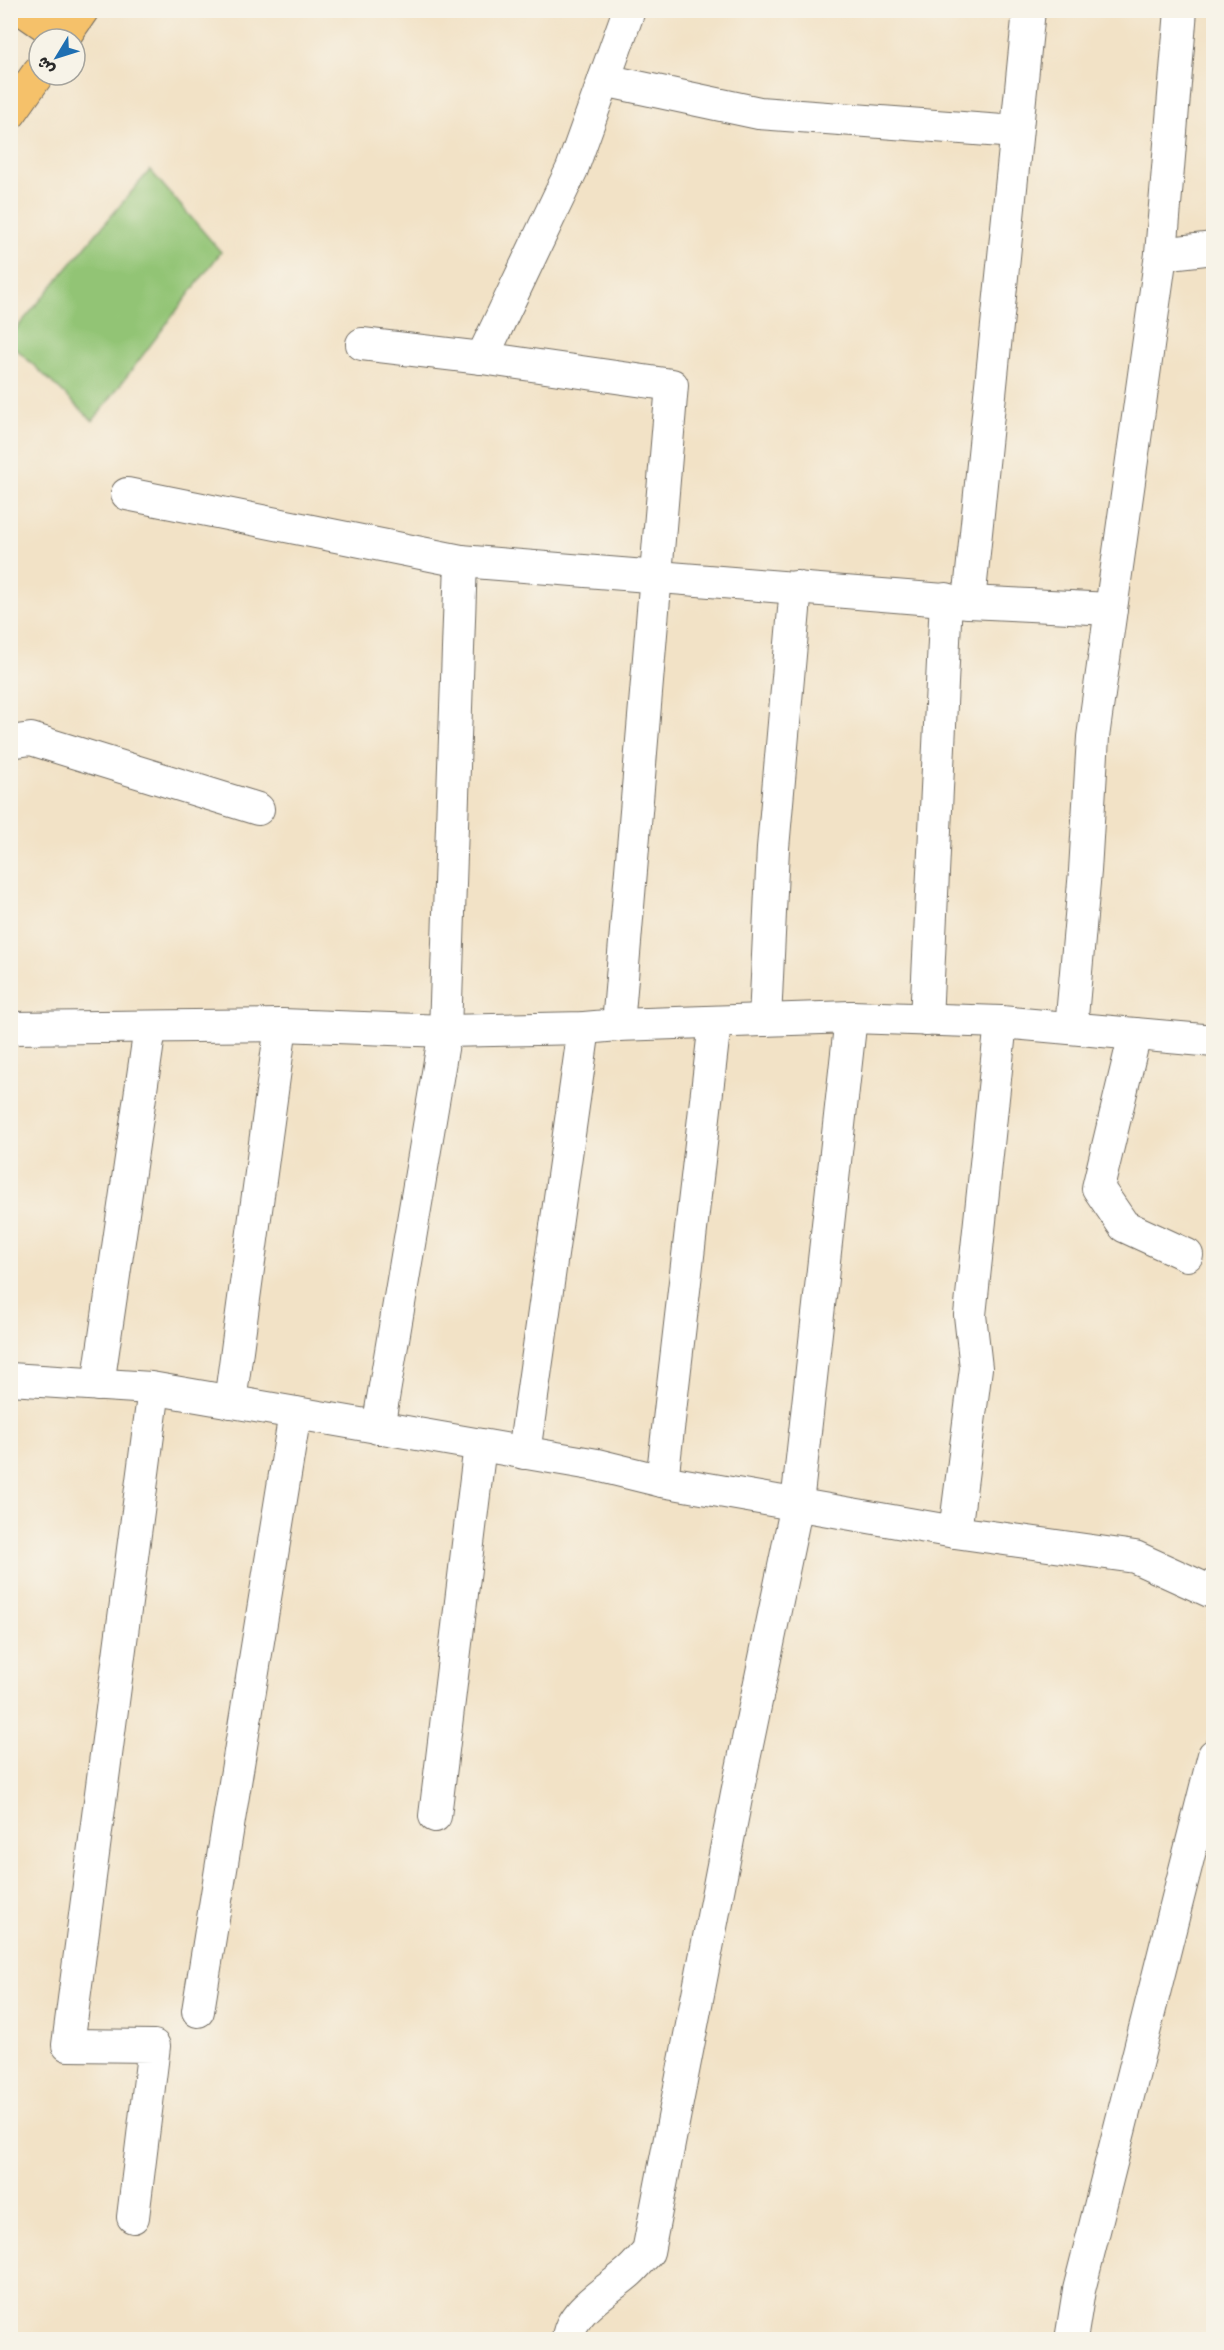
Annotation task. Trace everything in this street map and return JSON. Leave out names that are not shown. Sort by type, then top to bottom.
[{"type":"main road","points":[[24,10],[47,27]]},
{"type":"main road","points":[[70,27],[82,10]]},
{"type":"main road","points":[[10,113],[28,87]]},
{"type":"street","points":[[482,358],[572,169],[629,10]]},
{"type":"street","points":[[926,1020],[957,601],[1016,132],[1029,10]]},
{"type":"street","points":[[1071,1028],[1085,871],[1093,737],[1161,254],[1181,10]]},
{"type":"street","points":[[604,80],[759,113],[1016,132]]},
{"type":"street","points":[[1161,254],[1214,248]]},
{"type":"street","points":[[362,344],[482,358],[672,385],[618,1025]]},
{"type":"street","points":[[127,494],[461,561],[957,601],[1111,609]]},
{"type":"street","points":[[378,1428],[445,1031],[461,561]]},
{"type":"street","points":[[765,1020],[773,848],[796,587]]},
{"type":"street","points":[[10,742],[31,739],[258,809]]},
{"type":"street","points":[[568,2340],[568,2330],[595,2297],[628,2273],[648,2252],[735,1805],[797,1504],[851,1017]]},
{"type":"street","points":[[10,1028],[281,1025],[445,1031],[851,1017],[1000,1022],[1214,1041]]},
{"type":"street","points":[[662,1481],[715,1022]]},
{"type":"street","points":[[955,1532],[976,1368],[970,1315],[1000,1022]]},
{"type":"street","points":[[230,1402],[281,1025]]},
{"type":"street","points":[[98,1385],[150,1028]]},
{"type":"street","points":[[524,1453],[584,1028]]},
{"type":"street","points":[[1136,1034],[1098,1188],[1124,1226],[1187,1254]]},
{"type":"street","points":[[10,1379],[154,1389],[597,1465],[662,1481],[955,1532],[1135,1557],[1214,1593]]},
{"type":"street","points":[[133,2217],[154,2046],[68,2045],[154,1389]]},
{"type":"street","points":[[198,2011],[295,1413]]},
{"type":"street","points":[[435,1816],[480,1445]]},
{"type":"street","points":[[1071,2340],[1078,2290],[1214,1755]]},
{"type":"green space","points":[[150,170],[221,252],[93,421],[11,344],[11,335]]}]
